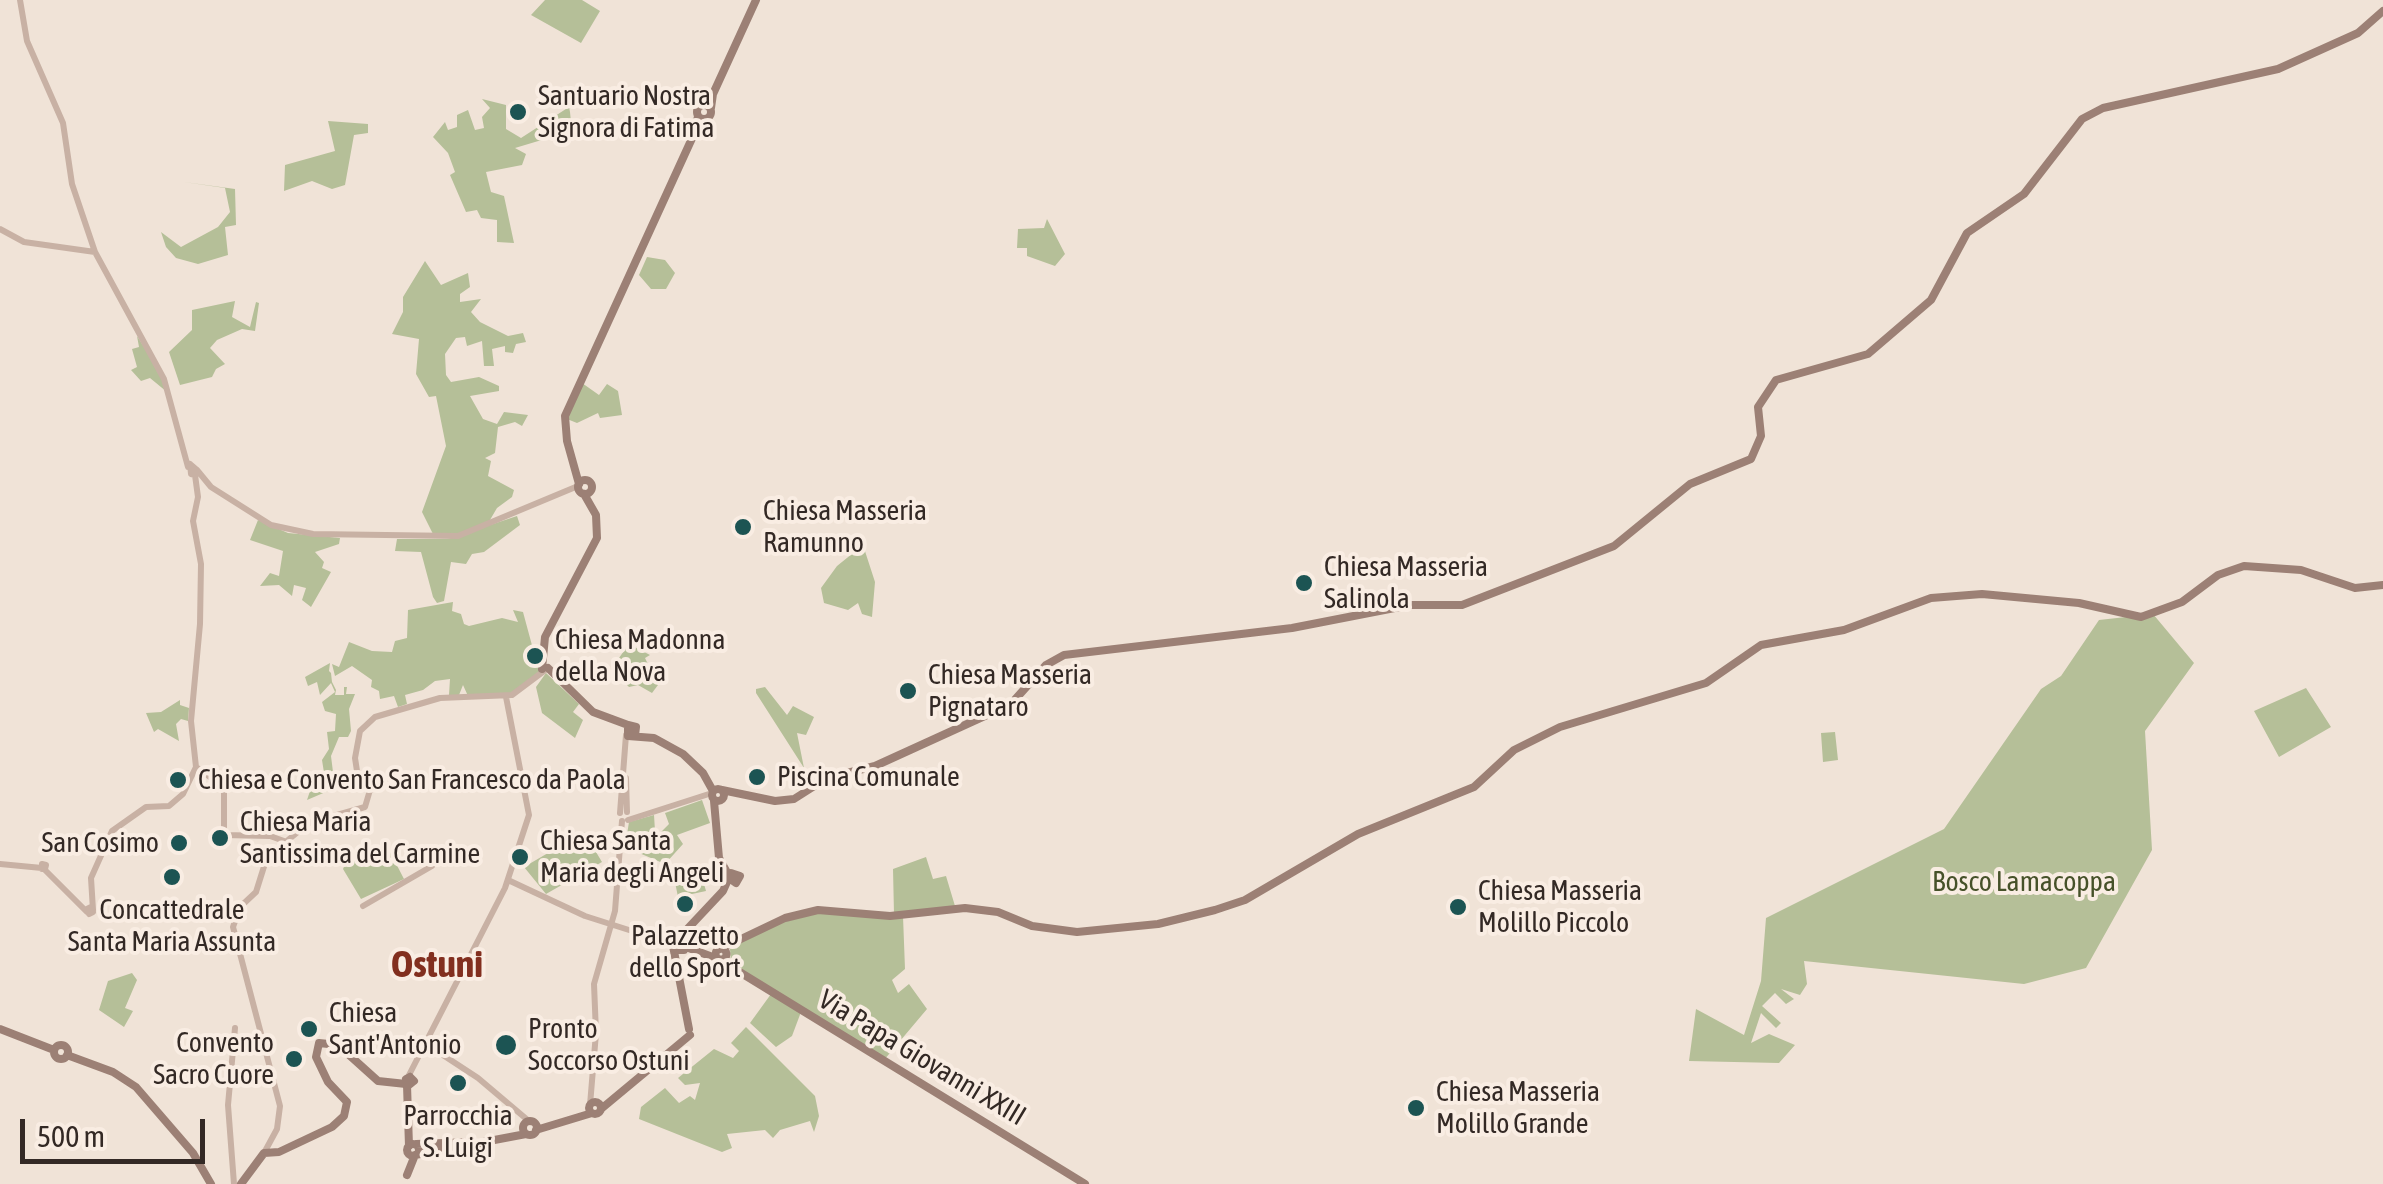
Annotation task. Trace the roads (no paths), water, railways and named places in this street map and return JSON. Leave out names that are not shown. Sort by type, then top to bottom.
[{"type":"main road","points":[[689,1031],[678,966],[680,946],[732,877],[722,858],[716,795],[703,773],[683,754],[660,740],[631,732],[592,712],[544,669],[542,649],[597,538],[596,515],[582,488],[567,441],[566,416],[756,0]]},
{"type":"main road","points":[[716,795],[734,793],[786,801],[826,778],[883,762],[1011,704],[1046,665],[1064,655],[1314,624],[1410,605],[1462,605],[1622,542],[1690,484],[1752,459],[1760,436],[1758,407],[1776,380],[1868,354],[1930,301],[1967,234],[2024,194],[2082,119],[2103,108],[2278,69],[2358,33],[2383,11]]},
{"type":"main road","points":[[680,946],[722,954],[735,942],[784,918],[818,910],[890,916],[966,908],[998,912],[1032,926],[1077,932],[1158,924],[1215,910],[1245,900],[1358,834],[1474,787],[1514,750],[1550,732],[1706,684],[1749,651],[1768,643],[1844,630],[1931,598],[1955,594],[2079,603],[2141,617],[2182,602],[2218,575],[2244,566],[2301,570],[2355,588],[2383,585]]},
{"type":"main road","points":[[680,946],[689,1031]]},
{"type":"main road","name":"Via Papa Giovanni XXIII","points":[[722,954],[734,969],[1085,1184]]},
{"type":"main road","points":[[0,1029],[54,1050],[63,1046],[67,1055],[113,1072],[136,1088],[193,1153],[211,1184]]},
{"type":"main road","points":[[412,1148],[456,1144],[595,1107],[620,1092],[689,1031]]},
{"type":"main road","points":[[238,1184],[264,1153],[270,1156],[332,1127],[347,1111],[347,1102],[328,1082],[316,1057],[320,1043],[333,1042],[375,1079],[409,1081],[412,1148],[408,1179]]},
{"type":"street","points":[[0,864],[43,868],[89,908],[91,878],[107,838],[118,824],[146,807],[169,806],[184,794],[196,767],[191,721],[200,624],[195,473],[182,444],[164,379],[94,252],[72,184],[63,123],[27,42],[20,0]]},
{"type":"street","points":[[0,229],[24,242],[94,252]]},
{"type":"street","points":[[195,473],[271,525],[313,534],[458,536],[582,488]]},
{"type":"street","points":[[196,767],[224,786],[224,834],[270,836],[280,842],[324,817],[357,812],[368,802],[368,785],[354,762],[360,731],[375,717],[440,698],[506,697],[530,686],[544,669]]},
{"type":"street","points":[[409,1081],[412,1064],[508,880],[528,815],[506,697]]},
{"type":"street","points":[[595,1107],[591,1094],[594,984],[612,925],[626,816],[631,732]]},
{"type":"street","points":[[626,816],[638,817],[716,795]]},
{"type":"street","points":[[264,1153],[277,1129],[280,1106],[234,927],[240,907],[254,896],[270,854],[298,836],[305,826]]},
{"type":"street","points":[[363,906],[432,866]]},
{"type":"street","points":[[508,880],[612,925],[680,946]]},
{"type":"street","points":[[234,1028],[228,1105],[238,1184]]},
{"type":"street","points":[[423,1042],[478,1078],[529,1127]]},
{"type":"place","name":"Santuario Nostra Signora di Fatima","points":[[518,112]]},
{"type":"place","name":"Chiesa Masseria Ramunno","points":[[743,527]]},
{"type":"place","name":"Chiesa Masseria Salinola","points":[[1304,583]]},
{"type":"place","name":"Chiesa Madonna della Nova","points":[[535,656]]},
{"type":"place","name":"Chiesa Masseria Pignataro","points":[[908,691]]},
{"type":"place","name":"Piscina Comunale","points":[[757,777]]},
{"type":"place","name":"Chiesa e Convento San Francesco da Paola","points":[[178,780]]},
{"type":"place","name":"Chiesa Maria Santissima del Carmine","points":[[220,838]]},
{"type":"place","name":"San Cosimo","points":[[179,843]]},
{"type":"place","name":"Chiesa Santa Maria degli Angeli","points":[[520,857]]},
{"type":"place","name":"Concattedrale Santa Maria Assunta","points":[[172,877]]},
{"type":"place","name":"Palazzetto dello Sport","points":[[685,904]]},
{"type":"place","name":"Chiesa Masseria Molillo Piccolo","points":[[1458,907]]},
{"type":"place","name":"Chiesa Sant'Antonio","points":[[309,1029]]},
{"type":"place","name":"Pronto Soccorso Ostuni","points":[[506,1045]]},
{"type":"place","name":"Convento Sacro Cuore","points":[[294,1059]]},
{"type":"place","name":"Parrocchia S. Luigi","points":[[458,1083]]},
{"type":"place","name":"Chiesa Masseria Molillo Grande","points":[[1416,1108]]},
{"type":"district","name":"Ostuni","points":[[437,965]]},
{"type":"park label","name":"Bosco Lamacoppa","points":[[2024,882]]}]
